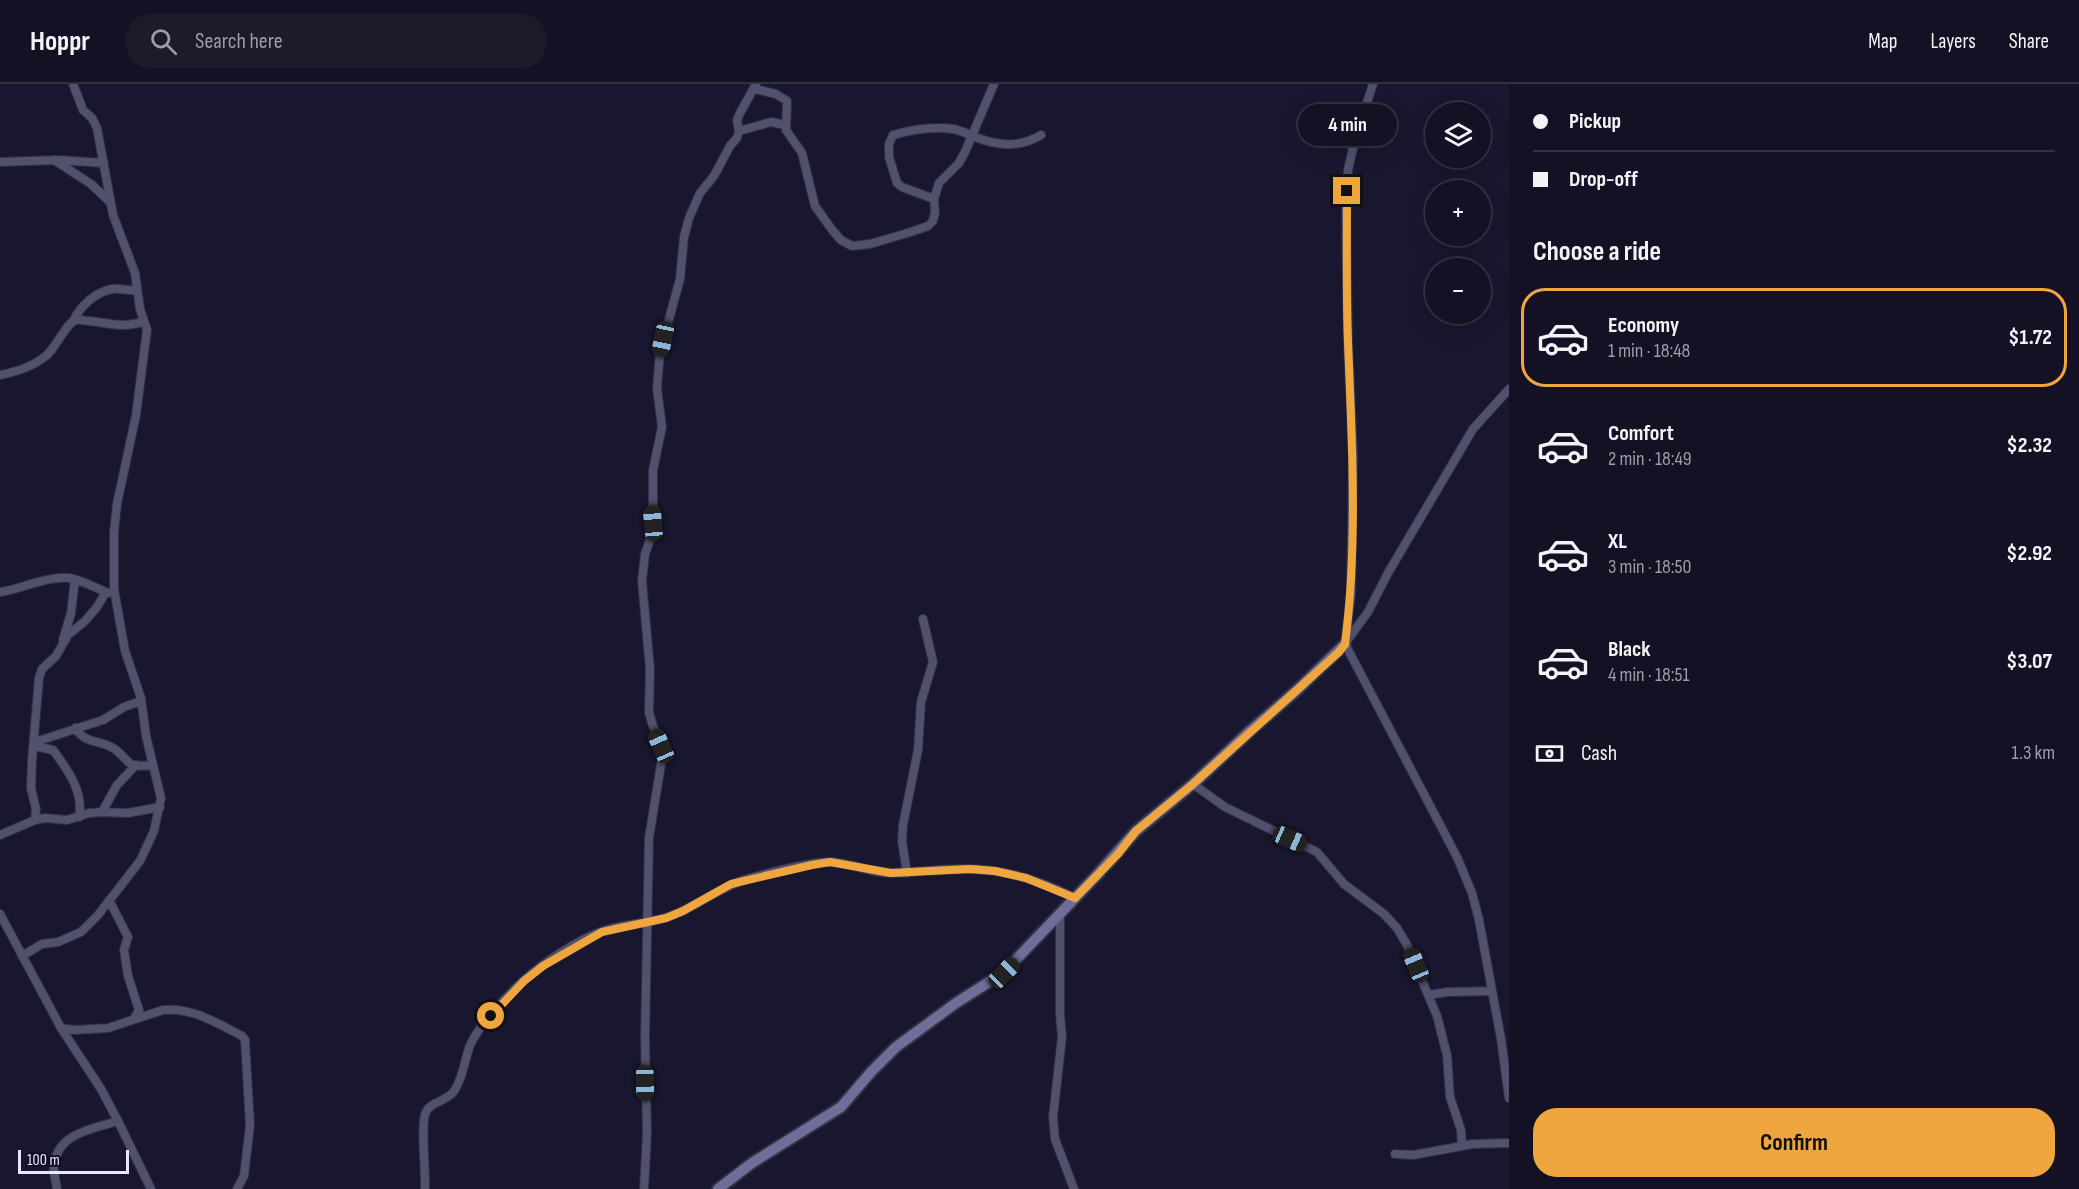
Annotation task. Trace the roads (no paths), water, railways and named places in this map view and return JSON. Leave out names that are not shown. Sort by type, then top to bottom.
[{"type":"main road","points":[[718,1189],[753,1163],[841,1107],[896,1047],[956,1003],[1004,973],[1118,854],[1136,831],[1193,784],[1332,659],[1345,644]]},
{"type":"street","points":[[22,956],[42,944],[58,942],[81,932],[98,915],[140,861],[154,831],[161,798],[141,701],[125,651],[115,596],[114,532],[117,504],[140,388],[147,330],[135,273],[121,240],[111,203],[97,128],[92,118],[83,111],[74,84]]},
{"type":"street","points":[[644,1189],[647,1134],[645,1037],[647,922],[651,826],[662,758],[661,746],[649,711],[650,669],[642,599],[645,554],[653,531],[653,470],[662,427],[657,388],[658,367],[663,339],[680,279],[688,218],[700,193],[714,176],[730,146],[737,138],[739,132],[737,120],[755,86],[787,101],[784,124],[802,153],[815,206],[833,231],[846,244],[852,246],[870,244],[928,226],[934,217],[934,199],[941,179],[958,163],[985,109],[994,84]]},
{"type":"street","points":[[1373,84],[1351,151],[1347,181],[1348,342],[1353,456],[1351,594],[1345,644],[1461,866],[1472,893],[1501,1039],[1509,1098]]},
{"type":"street","points":[[739,132],[771,122],[784,124]]},
{"type":"street","points":[[934,199],[897,183],[889,157],[889,144],[893,135],[923,128],[954,129],[990,143],[1018,145],[1041,135]]},
{"type":"street","points":[[0,162],[54,160],[104,163]]},
{"type":"street","points":[[54,160],[91,184],[111,203]]},
{"type":"street","points":[[0,375],[30,366],[38,361],[55,346],[66,326],[74,320],[86,304],[100,294],[112,289],[137,290]]},
{"type":"street","points":[[74,320],[119,326],[129,326],[144,321]]},
{"type":"street","points":[[1345,644],[1368,612],[1388,573],[1473,429],[1509,389]]},
{"type":"street","points":[[0,592],[57,578],[75,580],[115,596]]},
{"type":"street","points":[[35,820],[36,809],[31,788],[39,678],[42,669],[56,656],[62,643],[73,604],[75,580]]},
{"type":"street","points":[[62,643],[97,607],[105,592]]},
{"type":"street","points":[[907,873],[902,841],[903,825],[918,750],[921,702],[933,662],[923,619]]},
{"type":"street","points":[[35,744],[75,728],[104,720],[124,707],[141,701]]},
{"type":"street","points":[[75,728],[81,736],[114,748],[129,763],[153,766]]},
{"type":"street","points":[[35,744],[53,750],[70,772],[80,806],[79,817]]},
{"type":"street","points":[[102,812],[117,785],[136,765]]},
{"type":"street","points":[[1193,784],[1225,807],[1321,855],[1344,884],[1384,914],[1397,928],[1407,945],[1437,1016],[1447,1056],[1448,1083],[1461,1130],[1462,1146]]},
{"type":"street","points":[[0,835],[45,818],[67,820],[102,812],[128,813],[159,807]]},
{"type":"street","points":[[425,1189],[426,1112],[430,1107],[453,1094],[463,1072],[469,1048],[482,1027],[524,981],[557,956],[602,932],[683,911],[731,884],[830,862],[891,873],[970,869],[995,871],[1026,878],[1075,898]]},
{"type":"street","points":[[109,900],[128,937],[124,950],[125,957],[128,976],[139,1010],[134,1019]]},
{"type":"street","points":[[1060,913],[1062,1037],[1053,1117],[1055,1139],[1074,1189]]},
{"type":"street","points":[[0,914],[61,1028],[118,1120],[151,1189]]},
{"type":"street","points":[[1428,994],[1491,991]]},
{"type":"street","points":[[61,1028],[74,1030],[108,1028],[167,1010],[195,1012],[244,1038],[250,1125],[244,1176],[237,1189]]},
{"type":"street","points":[[57,1189],[54,1167],[58,1149],[65,1140],[118,1120]]},
{"type":"street","points":[[1395,1154],[1413,1155],[1462,1146],[1509,1143]]}]
